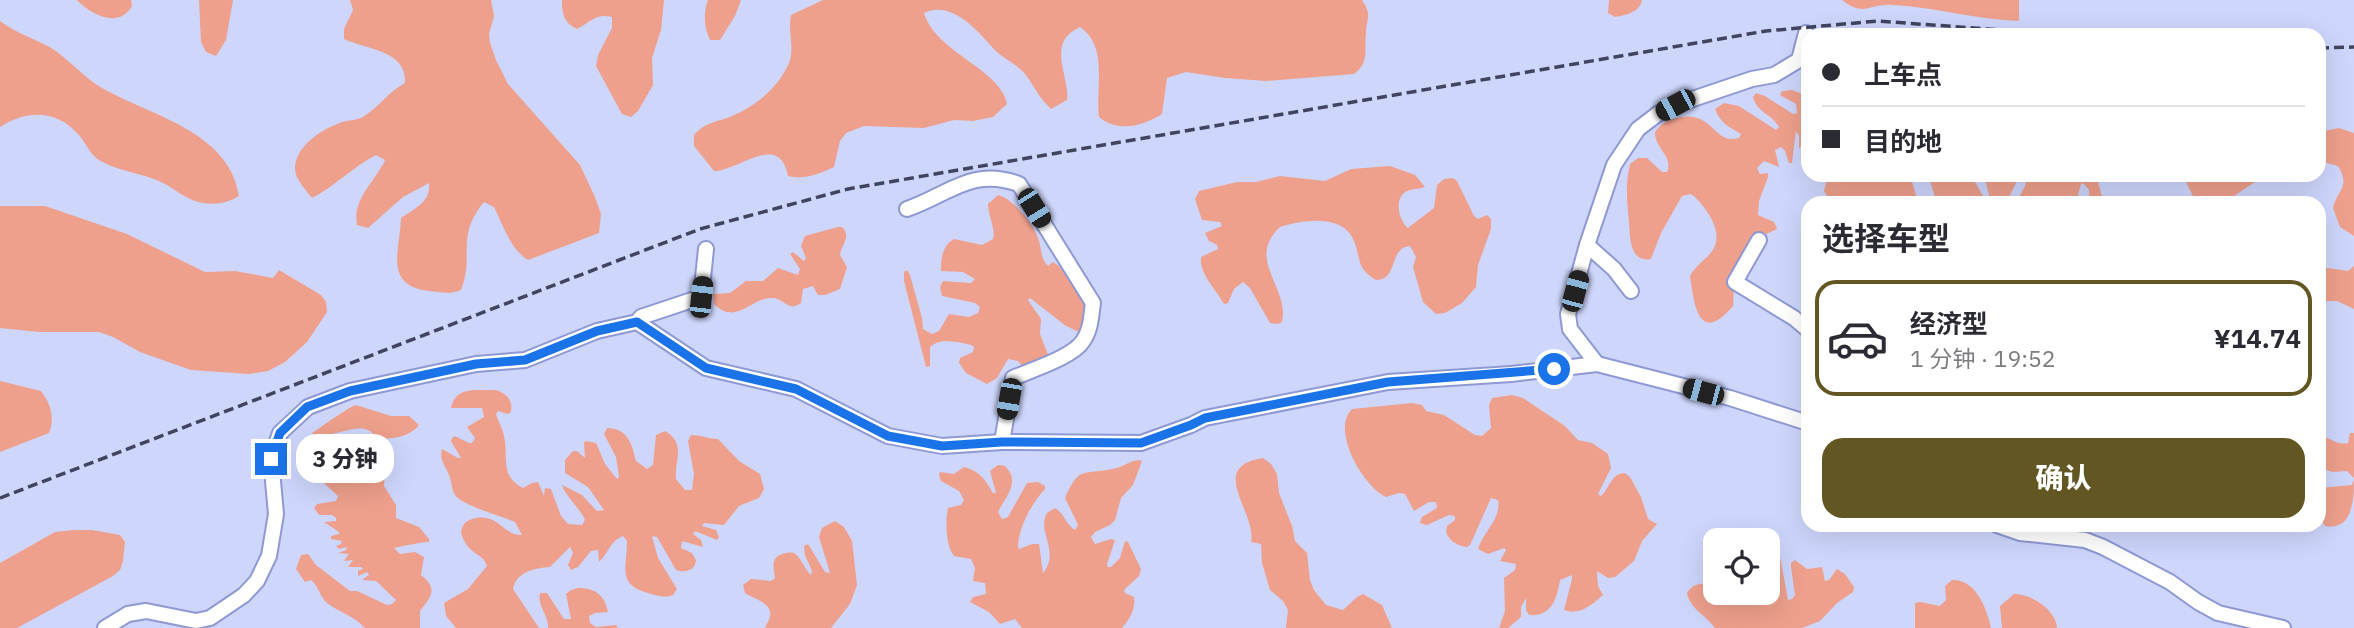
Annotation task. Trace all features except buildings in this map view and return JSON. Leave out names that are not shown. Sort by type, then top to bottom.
[{"type":"street","points":[[1597,364],[1570,329],[1569,314],[1587,245],[1614,165],[1639,129],[1659,113],[1752,79],[1774,75],[1799,60],[1801,52]]},
{"type":"street","points":[[907,209],[931,200],[957,184],[1001,178],[1019,184],[1093,303],[1089,329],[1076,350],[1013,378],[1002,442]]},
{"type":"street","points":[[1759,240],[1735,282],[1801,324]]},
{"type":"street","points":[[1587,245],[1632,291]]},
{"type":"street","points":[[105,628],[128,614],[146,611],[196,621],[210,618],[244,595],[257,581],[269,556],[276,514],[271,459],[280,433],[307,407],[350,391],[476,364],[525,360],[597,331],[637,322],[641,317],[701,297],[706,249]]},
{"type":"street","points":[[637,322],[706,368],[796,389],[888,436],[942,446],[1002,442],[1141,443],[1205,418],[1388,382],[1511,374],[1597,364],[1801,417]]},
{"type":"street","points":[[2017,532],[2085,540],[2104,547],[2170,582],[2218,612],[2283,628]]},
{"type":"shaded area","points":[[77,0],[131,0],[132,6],[120,17],[113,18],[97,15]]},
{"type":"shaded area","points":[[199,0],[233,0],[226,40],[216,56],[206,52],[201,42]]},
{"type":"shaded area","points":[[350,0],[491,0],[494,16],[489,34],[496,60],[508,84],[580,165],[601,214],[599,233],[528,260],[516,250],[494,207],[484,202],[470,226],[465,278],[461,290],[449,293],[429,291],[405,282],[397,265],[397,254],[401,218],[425,200],[429,183],[403,197],[368,228],[357,225],[356,216],[365,191],[385,160],[376,155],[312,198],[299,181],[295,170],[303,148],[330,127],[363,117],[405,83],[404,72],[393,57],[344,39],[344,29],[353,10]]},
{"type":"shaded area","points":[[562,0],[664,0],[661,30],[652,58],[653,85],[638,111],[631,117],[622,114],[596,66],[598,55],[612,28],[612,17],[598,17],[577,29],[565,18]]},
{"type":"shaded area","points":[[708,0],[741,0],[735,16],[720,40],[710,40],[706,30]]},
{"type":"shaded area","points":[[823,0],[1362,0],[1368,16],[1364,60],[1354,74],[1266,81],[1186,72],[1167,78],[1162,114],[1147,122],[1122,126],[1106,122],[1099,117],[1098,57],[1089,35],[1080,27],[1070,34],[1061,51],[1067,100],[1051,109],[1021,70],[996,51],[971,25],[944,10],[934,10],[924,13],[931,27],[1002,92],[1007,104],[993,117],[973,121],[954,120],[924,128],[864,126],[846,133],[840,141],[834,167],[806,177],[788,176],[783,163],[776,156],[767,155],[714,171],[694,146],[694,135],[713,122],[745,110],[768,92],[781,77],[791,56],[791,15]]},
{"type":"shaded area","points":[[1609,0],[1642,0],[1635,10],[1615,17],[1608,13]]},
{"type":"shaded area","points":[[1842,0],[2019,0],[2019,21],[1909,6],[1885,5],[1862,9]]},
{"type":"shaded area","points":[[0,21],[56,51],[102,88],[164,117],[204,141],[220,156],[232,174],[239,196],[217,204],[208,204],[184,196],[160,182],[106,164],[94,156],[69,126],[51,116],[20,117],[0,127]]},
{"type":"shaded area","points":[[1792,90],[1801,93],[1801,146],[1799,149],[1799,136],[1796,131],[1792,163],[1789,163],[1781,147],[1775,150],[1779,167],[1764,161],[1757,168],[1760,174],[1768,173],[1759,201],[1758,215],[1774,222],[1777,229],[1760,237],[1734,285],[1733,306],[1722,317],[1706,322],[1696,309],[1690,276],[1714,248],[1714,224],[1694,196],[1682,196],[1661,233],[1651,259],[1638,257],[1632,247],[1630,234],[1627,179],[1630,164],[1638,158],[1647,158],[1662,172],[1667,172],[1668,161],[1657,143],[1655,132],[1673,119],[1686,116],[1697,118],[1705,121],[1723,137],[1739,138],[1741,134],[1729,127],[1717,114],[1715,109],[1724,103],[1739,106],[1776,130],[1779,127],[1776,122],[1758,107],[1753,97],[1756,93],[1765,96],[1793,114],[1797,113],[1796,104],[1780,95],[1782,91]]},
{"type":"shaded area","points":[[2339,128],[2354,133],[2354,236],[2340,227],[2333,208],[2343,179],[2338,166],[2326,163],[2326,131]]},
{"type":"shaded area","points":[[1390,166],[1415,175],[1425,187],[1407,191],[1400,199],[1400,215],[1408,228],[1434,208],[1437,185],[1444,179],[1453,178],[1474,216],[1478,219],[1487,215],[1491,219],[1491,229],[1478,265],[1476,287],[1462,303],[1445,313],[1436,314],[1423,302],[1413,267],[1416,257],[1410,246],[1399,252],[1388,275],[1376,280],[1361,266],[1355,244],[1346,230],[1329,222],[1308,221],[1280,227],[1270,239],[1267,262],[1283,309],[1282,322],[1270,323],[1250,288],[1243,282],[1234,289],[1228,303],[1224,304],[1205,275],[1201,263],[1201,257],[1218,249],[1205,233],[1222,226],[1220,222],[1202,220],[1195,199],[1199,191],[1280,176],[1325,181],[1351,169]]},
{"type":"shaded area","points":[[1826,182],[1912,182],[1917,196],[1827,196],[1824,191]]},
{"type":"shaded area","points":[[1930,182],[1975,182],[1983,196],[1935,196]]},
{"type":"shaded area","points":[[1986,182],[2016,182],[2010,196],[1989,196]]},
{"type":"shaded area","points":[[2026,182],[2098,182],[2102,196],[2089,196],[2089,190],[2083,183],[2078,196],[2020,196]]},
{"type":"shaded area","points":[[2186,182],[2255,182],[2234,196],[2193,196]]},
{"type":"shaded area","points":[[998,195],[1011,202],[1024,215],[1035,231],[1042,256],[1048,266],[1053,262],[1059,266],[1092,310],[1081,333],[1066,326],[1030,298],[1028,300],[1041,319],[1040,334],[1049,357],[1025,369],[1018,361],[1008,359],[997,378],[987,384],[966,373],[959,363],[960,358],[973,352],[974,347],[971,345],[939,342],[930,347],[930,366],[926,367],[904,272],[907,270],[910,275],[923,329],[932,334],[939,331],[949,314],[969,317],[978,313],[980,307],[975,303],[942,296],[940,287],[943,281],[971,283],[975,279],[963,272],[941,271],[942,257],[947,245],[954,239],[982,245],[993,239],[988,204]]},
{"type":"shaded area","points":[[0,206],[45,206],[127,234],[205,272],[235,271],[273,278],[279,270],[321,295],[326,302],[327,312],[307,342],[285,362],[268,371],[249,374],[191,370],[140,352],[99,332],[39,332],[0,328]]},
{"type":"shaded area","points":[[842,227],[846,234],[840,255],[847,267],[840,289],[818,295],[813,286],[803,289],[801,303],[797,306],[789,306],[771,298],[736,312],[729,312],[714,304],[713,294],[730,293],[746,281],[763,281],[778,268],[798,275],[800,269],[790,254],[793,252],[804,261],[806,258],[801,246],[805,236]]},
{"type":"shaded area","points":[[2354,266],[2354,309],[2337,301],[2326,301],[2326,268],[2348,271]]},
{"type":"shaded area","points":[[0,381],[41,391],[51,411],[49,433],[0,452]]},
{"type":"shaded area","points":[[496,390],[506,396],[511,404],[511,412],[508,414],[498,411],[496,414],[503,433],[506,465],[511,478],[523,488],[538,482],[544,496],[545,488],[551,489],[561,516],[568,524],[582,525],[585,520],[562,485],[582,495],[597,511],[604,510],[588,487],[565,473],[565,460],[573,451],[585,458],[584,443],[596,443],[605,464],[617,479],[619,477],[616,457],[604,434],[607,428],[619,431],[628,438],[636,461],[647,469],[653,465],[656,435],[665,431],[672,436],[678,447],[676,479],[685,490],[692,490],[694,474],[688,441],[691,435],[718,439],[739,461],[760,474],[764,489],[759,498],[739,506],[724,525],[704,523],[702,526],[716,530],[719,537],[717,540],[695,531],[693,534],[701,540],[703,547],[682,541],[681,548],[692,553],[696,560],[694,567],[689,570],[676,570],[657,537],[652,536],[658,558],[677,589],[673,595],[664,597],[632,586],[626,575],[627,541],[623,536],[615,541],[599,562],[598,550],[591,551],[578,567],[571,570],[568,565],[573,553],[570,547],[550,567],[532,570],[518,579],[513,589],[539,628],[456,628],[446,616],[444,603],[468,589],[487,566],[464,540],[461,532],[464,524],[473,519],[491,519],[510,532],[522,535],[515,522],[459,499],[455,495],[442,459],[442,449],[461,458],[451,441],[452,438],[455,436],[472,443],[475,438],[467,427],[484,417],[482,408],[451,408],[457,396],[468,391]]},
{"type":"shaded area","points":[[1512,395],[1523,398],[1565,426],[1578,440],[1592,443],[1608,454],[1611,468],[1598,494],[1601,496],[1617,475],[1625,473],[1641,497],[1648,519],[1657,524],[1642,541],[1634,561],[1615,577],[1608,578],[1597,571],[1598,586],[1603,595],[1590,606],[1575,612],[1564,610],[1572,575],[1560,580],[1555,600],[1548,610],[1529,615],[1526,598],[1521,607],[1521,617],[1508,628],[1499,628],[1505,611],[1504,578],[1515,570],[1516,564],[1500,561],[1506,550],[1504,548],[1488,554],[1478,549],[1495,519],[1498,500],[1491,498],[1470,545],[1467,547],[1457,544],[1446,532],[1455,516],[1449,515],[1427,525],[1420,523],[1422,517],[1437,508],[1436,502],[1429,502],[1414,511],[1405,494],[1386,497],[1368,482],[1352,457],[1345,430],[1346,418],[1352,409],[1412,403],[1422,405],[1426,411],[1444,415],[1475,435],[1482,436],[1491,428],[1489,405],[1492,398]]},
{"type":"shaded area","points":[[356,405],[391,416],[409,416],[419,425],[406,434],[395,438],[378,438],[377,441],[385,470],[384,486],[396,505],[396,518],[419,527],[429,539],[429,542],[394,548],[400,554],[415,552],[424,557],[421,575],[430,584],[431,592],[420,611],[420,628],[365,628],[327,603],[314,582],[305,582],[296,569],[301,555],[308,554],[316,565],[350,591],[357,591],[387,605],[396,600],[376,581],[362,580],[369,575],[367,572],[358,576],[358,571],[363,569],[361,567],[348,567],[353,560],[344,561],[349,554],[338,553],[347,547],[339,549],[336,546],[342,541],[331,539],[331,536],[339,532],[324,522],[336,521],[336,518],[332,515],[319,515],[314,508],[317,504],[336,501],[338,496],[315,475],[319,461],[339,464],[337,458],[328,454],[326,448],[341,444],[361,470],[362,465],[355,448],[365,448],[373,434],[362,429],[322,436],[312,433]]},
{"type":"shaded area","points":[[2350,433],[2354,433],[2354,478],[2347,471],[2326,470],[2326,438],[2348,443]]},
{"type":"shaded area","points":[[1263,458],[1277,474],[1279,493],[1295,541],[1307,553],[1314,590],[1326,605],[1343,610],[1363,594],[1382,605],[1392,628],[1286,628],[1288,610],[1283,601],[1270,590],[1262,563],[1261,544],[1251,542],[1251,530],[1236,481],[1238,471],[1246,463]]},
{"type":"shaded area","points":[[1142,461],[1133,485],[1121,498],[1115,520],[1091,537],[1095,544],[1115,540],[1108,567],[1120,558],[1125,541],[1128,542],[1141,569],[1139,576],[1124,590],[1134,597],[1134,606],[1122,628],[1022,628],[1015,619],[1000,624],[989,612],[970,602],[973,597],[986,594],[985,583],[973,581],[975,568],[971,559],[954,556],[951,552],[947,534],[948,508],[961,505],[964,500],[959,491],[941,481],[940,472],[954,474],[964,467],[969,468],[981,476],[993,493],[996,493],[990,471],[998,465],[1005,466],[1010,472],[1012,483],[998,512],[1002,519],[1008,517],[1027,483],[1038,482],[1045,486],[1024,523],[1018,546],[1019,549],[1039,544],[1043,573],[1050,557],[1044,520],[1047,513],[1055,508],[1075,530],[1078,525],[1065,498],[1078,476]]},
{"type":"shaded area","points":[[2354,479],[2352,504],[2346,519],[2341,524],[2326,526],[2326,487],[2352,485]]},
{"type":"shaded area","points":[[835,521],[844,527],[852,541],[857,585],[850,604],[831,628],[765,628],[770,617],[769,608],[745,593],[743,585],[751,579],[771,581],[775,578],[776,558],[786,553],[796,555],[811,575],[804,546],[808,544],[825,572],[830,573],[819,537],[822,528]]},
{"type":"shaded area","points":[[74,530],[120,535],[125,542],[120,570],[17,628],[0,628],[0,563],[55,532]]},
{"type":"shaded area","points":[[1780,557],[1788,600],[1795,595],[1791,563],[1795,560],[1807,569],[1822,567],[1825,581],[1829,580],[1837,569],[1845,574],[1854,587],[1853,592],[1837,603],[1820,621],[1802,628],[1715,628],[1695,608],[1687,593],[1693,586],[1701,584],[1703,605],[1780,605]]},
{"type":"shaded area","points":[[1952,580],[1968,584],[1979,596],[1991,628],[1915,628],[1915,603],[1940,606],[1946,600],[1945,586]]},
{"type":"shaded area","points":[[578,588],[589,589],[598,594],[607,606],[608,612],[589,616],[590,623],[596,627],[616,625],[618,628],[548,628],[540,593],[547,593],[564,619],[571,619],[566,594]]},
{"type":"shaded area","points":[[2014,594],[2042,604],[2056,621],[2057,628],[2002,628],[2000,606]]},
{"type":"railway","points":[[0,498],[700,229],[848,189],[1766,31],[1878,21],[1974,28]]},
{"type":"railway","points":[[2326,48],[2354,47]]},
{"type":"route","points":[[271,459],[280,433],[307,407],[350,391],[476,364],[490,365],[525,360],[597,331],[637,322],[706,368],[796,389],[888,436],[942,446],[1002,442],[1141,443],[1205,418],[1388,382],[1554,369]]}]
